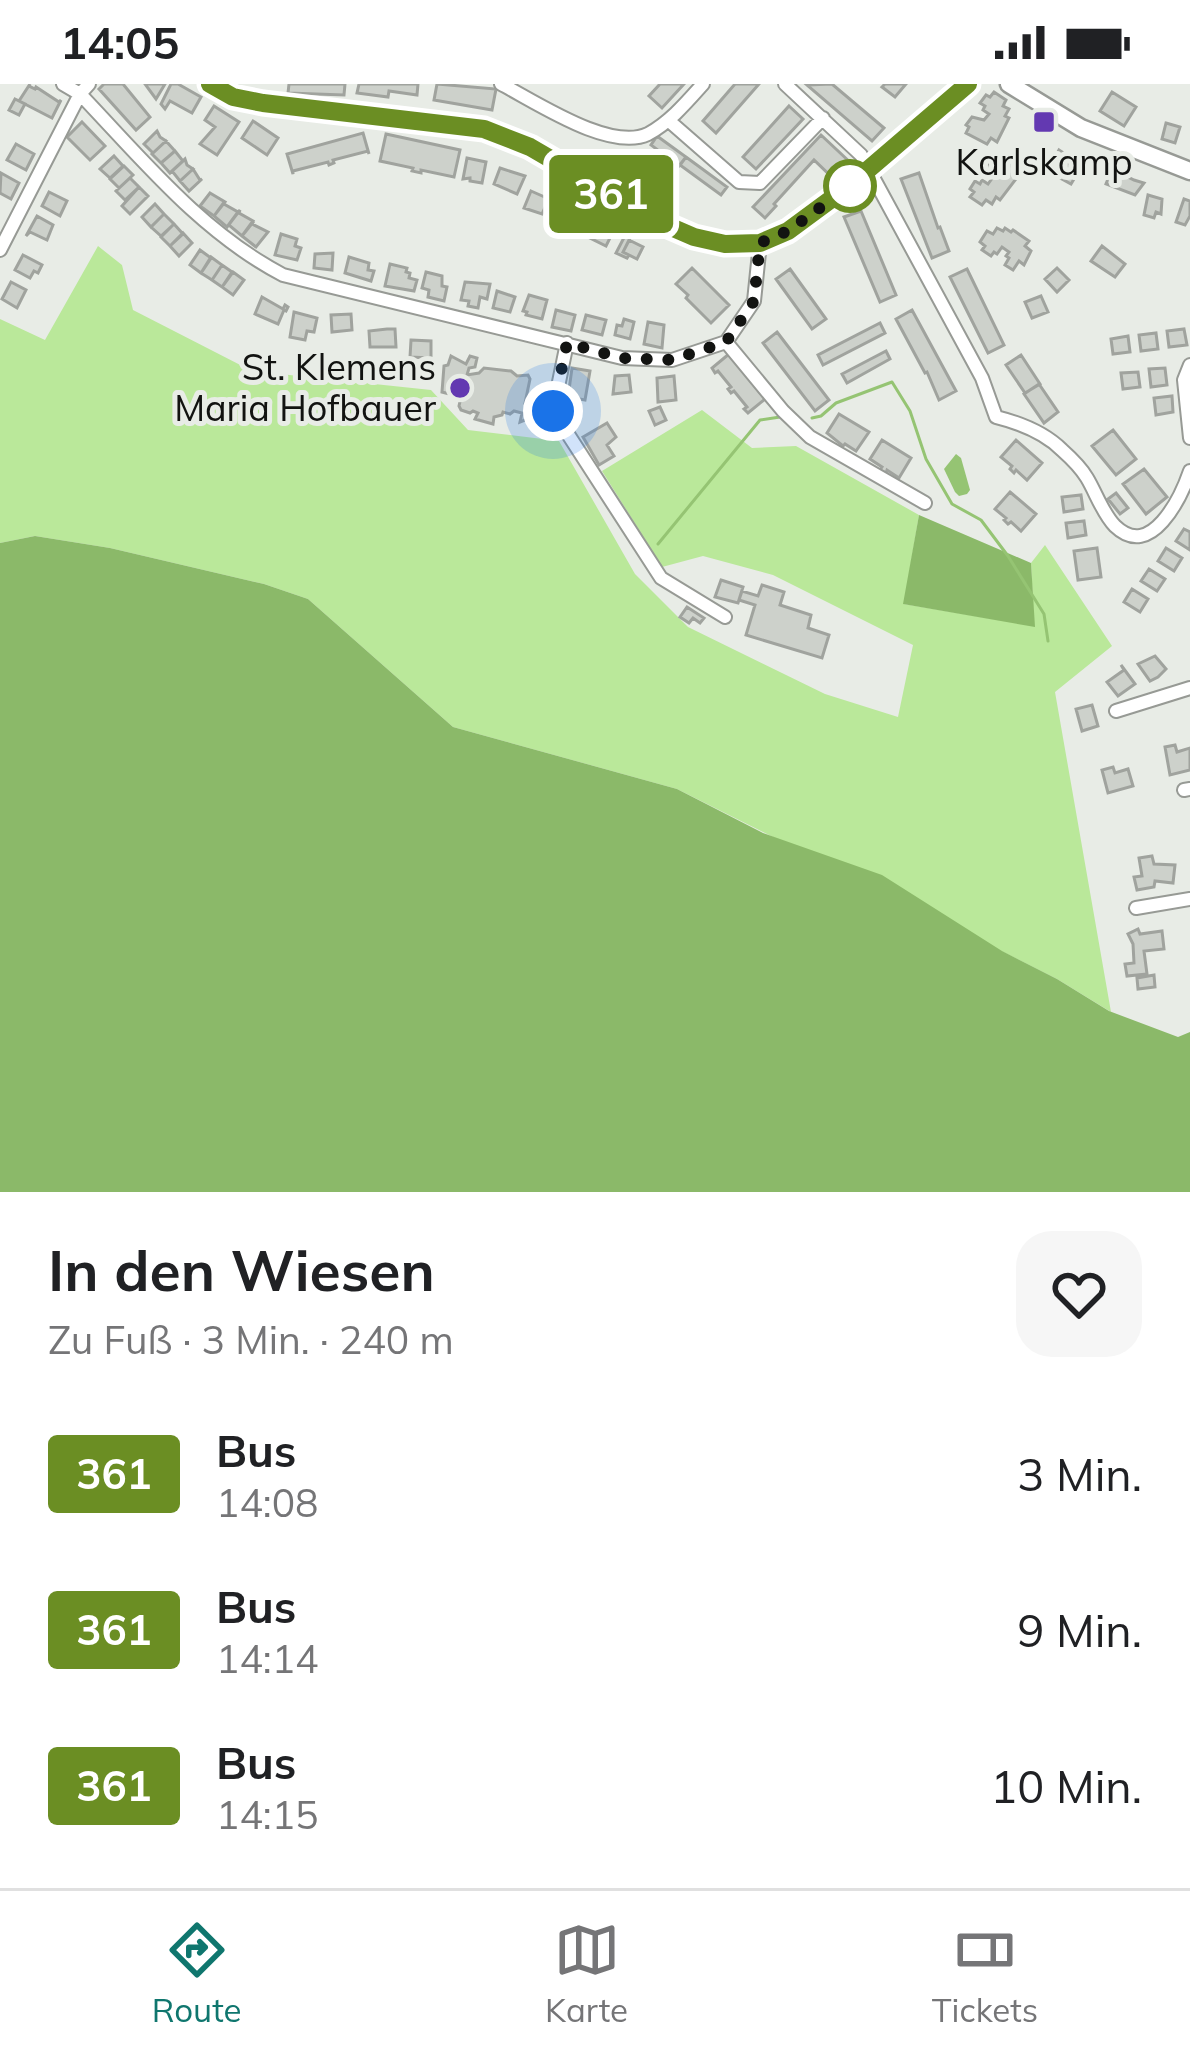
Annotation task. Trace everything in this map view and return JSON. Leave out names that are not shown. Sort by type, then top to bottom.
[{"type":"main road","points":[[1009,84],[1081,128],[1190,171]]},
{"type":"street","points":[[63,84],[84,89],[192,213],[247,256],[283,275],[622,358],[672,360],[726,342],[754,301],[760,243]]},
{"type":"street","points":[[210,84],[233,97],[263,103],[484,129],[530,147],[657,221],[725,244],[760,243],[788,231],[870,170],[968,84]]},
{"type":"street","points":[[501,84],[593,131],[622,138],[643,136],[668,120],[703,84]]},
{"type":"street","points":[[784,84],[861,154],[982,379],[996,417],[1022,424],[1059,446],[1084,473],[1113,524],[1126,534],[1145,534],[1163,524],[1182,496],[1190,471]]},
{"type":"street","points":[[0,250],[84,89]]},
{"type":"street","points":[[668,120],[739,182],[760,183],[823,118]]},
{"type":"street","points":[[726,342],[810,437],[925,503]]},
{"type":"street","points":[[567,343],[553,411],[661,578],[725,616]]},
{"type":"street","points":[[1190,365],[1184,380],[1190,438]]},
{"type":"street","points":[[1116,711],[1190,688]]},
{"type":"street","points":[[1136,908],[1190,899]]},
{"type":"shaded area","points":[[98,246],[122,265],[133,310],[252,371],[431,390],[468,430],[559,441],[635,574],[688,627],[825,694],[898,717],[913,645],[773,575],[703,556],[662,567],[602,471],[702,410],[752,448],[796,446],[919,515],[904,604],[1034,626],[1031,563],[1045,545],[1112,646],[1055,692],[1111,1012],[1057,979],[677,789],[453,727],[308,599],[110,548],[35,536],[0,543],[0,319],[45,340]]},
{"type":"shaded area","points":[[956,454],[970,490],[959,496],[944,469]]},
{"type":"shaded area","points":[[919,515],[1031,563],[1035,627],[903,604]]},
{"type":"shaded area","points":[[35,536],[110,548],[308,599],[453,727],[677,789],[763,833],[882,875],[1109,1011],[1178,1037],[1190,1032],[1190,1192],[0,1192],[0,543]]},
{"type":"building","points":[[30,84],[61,100],[52,118],[19,101]]},
{"type":"building","points":[[104,84],[123,84],[150,117],[136,130],[99,89]]},
{"type":"building","points":[[145,84],[165,84],[156,99]]},
{"type":"building","points":[[171,84],[201,97],[192,113],[170,101],[165,109],[161,104]]},
{"type":"building","points":[[289,84],[345,84],[344,95],[288,93]]},
{"type":"building","points":[[359,84],[418,84],[417,95],[357,93]]},
{"type":"building","points":[[437,84],[496,89],[492,110],[434,100]]},
{"type":"building","points":[[660,84],[684,84],[662,108],[649,96]]},
{"type":"building","points":[[735,84],[759,84],[716,133],[703,121]]},
{"type":"building","points":[[832,84],[884,128],[872,141],[807,85]]},
{"type":"building","points":[[906,84],[895,97],[882,87]]},
{"type":"building","points":[[994,92],[1006,100],[1003,106],[1009,109],[1005,116],[1009,118],[997,142],[991,138],[987,144],[966,133],[966,125],[972,117],[984,120],[989,114],[980,103]]},
{"type":"building","points":[[1112,92],[1136,107],[1124,126],[1100,111]]},
{"type":"building","points":[[15,99],[25,104],[19,115],[9,110]]},
{"type":"building","points":[[214,106],[239,122],[217,155],[200,144],[215,127],[205,120]]},
{"type":"building","points":[[789,106],[803,119],[756,169],[743,157]]},
{"type":"building","points":[[253,121],[278,138],[267,155],[242,138]]},
{"type":"building","points":[[82,122],[105,146],[90,160],[67,137]]},
{"type":"building","points":[[1166,123],[1180,127],[1175,143],[1162,139]]},
{"type":"building","points":[[157,131],[166,141],[153,153],[144,144]]},
{"type":"building","points":[[363,133],[369,154],[293,174],[287,154]]},
{"type":"building","points":[[386,134],[460,150],[454,177],[380,161]]},
{"type":"building","points":[[821,135],[853,165],[837,182],[814,160],[765,218],[753,207]]},
{"type":"building","points":[[657,136],[686,157],[679,166],[651,145]]},
{"type":"building","points":[[166,141],[175,151],[161,163],[152,154]]},
{"type":"building","points":[[16,144],[34,154],[26,170],[7,160]]},
{"type":"building","points":[[1059,150],[1059,157],[1080,169],[1071,184],[1049,168]]},
{"type":"building","points":[[175,151],[183,161],[170,173],[161,163]]},
{"type":"building","points":[[997,155],[1015,169],[1011,175],[1016,179],[1000,200],[996,197],[992,204],[986,200],[982,205],[970,197],[974,192],[970,189],[975,181],[988,184],[993,177],[985,167]]},
{"type":"building","points":[[114,156],[123,166],[110,178],[100,169]]},
{"type":"building","points":[[686,157],[727,187],[721,195],[680,165]]},
{"type":"building","points":[[467,158],[486,162],[482,183],[463,179]]},
{"type":"building","points":[[185,159],[193,169],[180,181],[172,171]]},
{"type":"building","points":[[124,166],[133,175],[119,188],[110,179]]},
{"type":"building","points":[[500,168],[525,176],[517,194],[494,184]]},
{"type":"building","points":[[193,169],[202,179],[189,191],[180,181]]},
{"type":"building","points":[[1112,169],[1144,183],[1135,195],[1106,184]]},
{"type":"building","points":[[1,173],[19,183],[11,199],[0,193]]},
{"type":"building","points":[[919,173],[949,251],[932,258],[901,179]]},
{"type":"building","points":[[130,178],[139,187],[125,200],[116,191]]},
{"type":"building","points":[[139,187],[148,196],[130,214],[122,206]]},
{"type":"building","points":[[531,191],[549,199],[542,214],[524,208]]},
{"type":"building","points":[[49,192],[67,201],[60,216],[42,206]]},
{"type":"building","points":[[210,193],[225,202],[214,216],[200,206]]},
{"type":"building","points":[[1148,195],[1162,199],[1161,214],[1156,212],[1154,218],[1144,215]]},
{"type":"building","points":[[592,196],[603,204],[598,214],[586,208]]},
{"type":"building","points":[[1184,199],[1190,201],[1185,225],[1176,222]]},
{"type":"building","points":[[225,201],[238,212],[227,227],[214,216]]},
{"type":"building","points":[[564,203],[582,211],[574,228],[556,221]]},
{"type":"building","points":[[155,204],[164,214],[151,227],[142,217]]},
{"type":"building","points":[[240,210],[253,221],[242,236],[227,227]]},
{"type":"building","points":[[861,211],[896,295],[880,302],[844,217]]},
{"type":"building","points":[[164,214],[174,224],[161,236],[151,227]]},
{"type":"building","points":[[37,216],[53,225],[47,240],[30,232],[26,236]]},
{"type":"building","points":[[254,221],[268,232],[256,247],[242,236]]},
{"type":"building","points":[[596,221],[614,230],[606,246],[588,237]]},
{"type":"building","points":[[174,224],[183,234],[170,246],[161,237]]},
{"type":"building","points":[[631,224],[636,227],[623,252],[627,258],[616,253]]},
{"type":"building","points":[[997,228],[1013,230],[1029,241],[1025,246],[1031,251],[1024,265],[1019,261],[1013,270],[1005,265],[1009,252],[1002,247],[991,256],[982,250],[985,246],[980,242],[987,231],[993,234]]},
{"type":"building","points":[[183,233],[192,243],[179,256],[170,246]]},
{"type":"building","points":[[281,234],[297,239],[295,246],[301,248],[297,260],[275,255]]},
{"type":"building","points":[[629,240],[643,247],[637,259],[623,252]]},
{"type":"building","points":[[1102,246],[1125,264],[1115,277],[1091,261]]},
{"type":"building","points":[[200,250],[211,258],[201,273],[190,265]]},
{"type":"building","points":[[333,253],[332,270],[314,268],[315,254]]},
{"type":"building","points":[[23,255],[42,265],[30,278],[15,270]]},
{"type":"building","points":[[211,257],[222,265],[212,280],[201,273]]},
{"type":"building","points":[[349,257],[369,263],[368,270],[374,271],[371,281],[345,273]]},
{"type":"building","points":[[390,264],[407,268],[409,278],[417,280],[414,291],[385,286]]},
{"type":"building","points":[[222,265],[232,272],[222,287],[212,280]]},
{"type":"building","points":[[692,268],[729,305],[711,323],[676,284]]},
{"type":"building","points":[[1057,268],[1069,280],[1057,292],[1045,279]]},
{"type":"building","points":[[790,269],[826,319],[812,329],[776,279]]},
{"type":"building","points":[[967,269],[1004,345],[988,353],[950,277]]},
{"type":"building","points":[[233,272],[244,280],[233,295],[222,287]]},
{"type":"building","points":[[426,272],[442,276],[442,286],[447,287],[444,301],[428,297],[429,290],[422,288]]},
{"type":"building","points":[[11,282],[26,290],[17,308],[2,299]]},
{"type":"building","points":[[465,282],[490,284],[487,299],[480,297],[478,308],[461,300]]},
{"type":"building","points":[[497,291],[515,297],[510,312],[493,308]]},
{"type":"building","points":[[529,295],[547,300],[542,319],[523,311]]},
{"type":"building","points":[[1041,296],[1048,312],[1032,318],[1025,302]]},
{"type":"building","points":[[262,297],[283,309],[288,307],[278,324],[255,314]]},
{"type":"building","points":[[556,310],[575,315],[571,331],[552,327]]},
{"type":"building","points":[[912,310],[956,391],[939,400],[896,319]]},
{"type":"building","points":[[294,312],[317,318],[314,332],[307,331],[305,340],[290,337]]},
{"type":"building","points":[[351,314],[352,330],[332,332],[331,315]]},
{"type":"building","points":[[586,315],[606,320],[602,335],[582,330]]},
{"type":"building","points":[[624,319],[634,322],[630,339],[615,335]]},
{"type":"building","points":[[648,322],[664,325],[662,348],[644,344]]},
{"type":"building","points":[[880,323],[885,333],[823,365],[818,355]]},
{"type":"building","points":[[395,329],[396,347],[370,347],[369,331]]},
{"type":"building","points":[[1184,329],[1187,345],[1169,347],[1167,331]]},
{"type":"building","points":[[777,332],[829,400],[815,411],[763,343]]},
{"type":"building","points":[[1156,333],[1158,349],[1141,351],[1139,335]]},
{"type":"building","points":[[1128,336],[1130,352],[1113,354],[1111,339]]},
{"type":"building","points":[[411,340],[431,341],[431,358],[410,357]]},
{"type":"building","points":[[886,351],[890,359],[847,383],[842,374]]},
{"type":"building","points":[[729,354],[765,399],[748,413],[712,368]]},
{"type":"building","points":[[1021,355],[1040,384],[1025,393],[1006,365]]},
{"type":"building","points":[[451,356],[466,364],[470,356],[477,358],[467,375],[484,368],[528,375],[525,403],[536,402],[535,408],[545,414],[543,420],[520,422],[522,413],[514,411],[494,417],[493,424],[475,419],[478,413],[461,410],[461,397],[442,392],[444,366]]},
{"type":"building","points":[[572,368],[590,371],[585,400],[568,397]]},
{"type":"building","points":[[1165,368],[1167,385],[1151,387],[1149,369]]},
{"type":"building","points":[[1138,372],[1140,387],[1123,389],[1121,373]]},
{"type":"building","points":[[629,375],[631,392],[613,394],[615,376]]},
{"type":"building","points":[[674,376],[676,400],[658,402],[657,378]]},
{"type":"building","points":[[1039,384],[1058,412],[1044,423],[1024,394]]},
{"type":"building","points":[[1172,396],[1173,412],[1156,415],[1154,398]]},
{"type":"building","points":[[660,407],[666,420],[655,425],[649,411]]},
{"type":"building","points":[[839,414],[869,432],[856,451],[827,433]]},
{"type":"building","points":[[607,423],[616,437],[607,445],[614,456],[599,465],[583,437]]},
{"type":"building","points":[[1113,430],[1136,459],[1116,475],[1092,446]]},
{"type":"building","points":[[882,440],[911,458],[899,478],[880,470],[870,459]]},
{"type":"building","points":[[1016,440],[1042,463],[1027,480],[1001,457]]},
{"type":"building","points":[[1144,469],[1167,497],[1146,514],[1123,484]]},
{"type":"building","points":[[1010,492],[1036,514],[1021,531],[995,509]]},
{"type":"building","points":[[1116,493],[1128,508],[1120,514],[1108,499]]},
{"type":"building","points":[[1081,495],[1083,509],[1064,512],[1062,497]]},
{"type":"building","points":[[1084,521],[1086,535],[1068,538],[1066,523]]},
{"type":"building","points":[[1184,529],[1190,532],[1190,550],[1176,541]]},
{"type":"building","points":[[1097,548],[1101,577],[1078,580],[1074,551]]},
{"type":"building","points":[[1166,548],[1182,558],[1174,571],[1158,561]]},
{"type":"building","points":[[1149,569],[1165,579],[1157,591],[1141,581]]},
{"type":"building","points":[[721,580],[743,587],[738,603],[715,597]]},
{"type":"building","points":[[762,585],[784,592],[780,605],[811,615],[808,628],[829,635],[822,658],[746,635],[755,605],[739,600],[742,591],[758,596]]},
{"type":"building","points":[[1132,589],[1148,599],[1140,612],[1124,602]]},
{"type":"building","points":[[687,607],[704,618],[700,623],[680,617]]},
{"type":"building","points":[[1155,656],[1166,669],[1150,681],[1138,664]]},
{"type":"building","points":[[1121,665],[1135,684],[1118,696],[1107,682],[1124,670]]},
{"type":"building","points":[[1092,705],[1098,726],[1082,731],[1076,709]]},
{"type":"building","points":[[1175,745],[1177,752],[1190,748],[1190,770],[1170,775],[1165,747]]},
{"type":"building","points":[[1113,767],[1115,773],[1128,769],[1133,786],[1108,793],[1102,770]]},
{"type":"building","points":[[1152,856],[1154,864],[1175,865],[1173,883],[1155,881],[1154,887],[1137,890],[1134,877],[1142,876],[1139,858]]},
{"type":"building","points":[[1138,929],[1140,934],[1162,931],[1164,949],[1144,951],[1147,974],[1127,976],[1125,964],[1134,963],[1128,934]]},
{"type":"building","points":[[1154,975],[1155,987],[1138,989],[1137,978]]},
{"type":"waterway","points":[[812,418],[836,403],[892,382],[952,504],[981,520],[1008,556],[1044,614],[1048,641]]},
{"type":"waterway","points":[[658,544],[760,420],[780,417]]},
{"type":"bus line","name":"361","points":[[210,84],[233,97],[263,103],[484,129],[530,147],[657,221],[725,244],[760,243],[788,231],[870,170],[968,84]]},
{"type":"place","name":"Karlskamp","points":[[1044,122]]},
{"type":"place","name":"St. Klemens Maria Hofbauer","points":[[460,388]]},
{"type":"route","points":[[553,411],[567,343],[622,358],[672,360],[726,342],[754,301],[760,243],[788,231],[850,186]]}]
